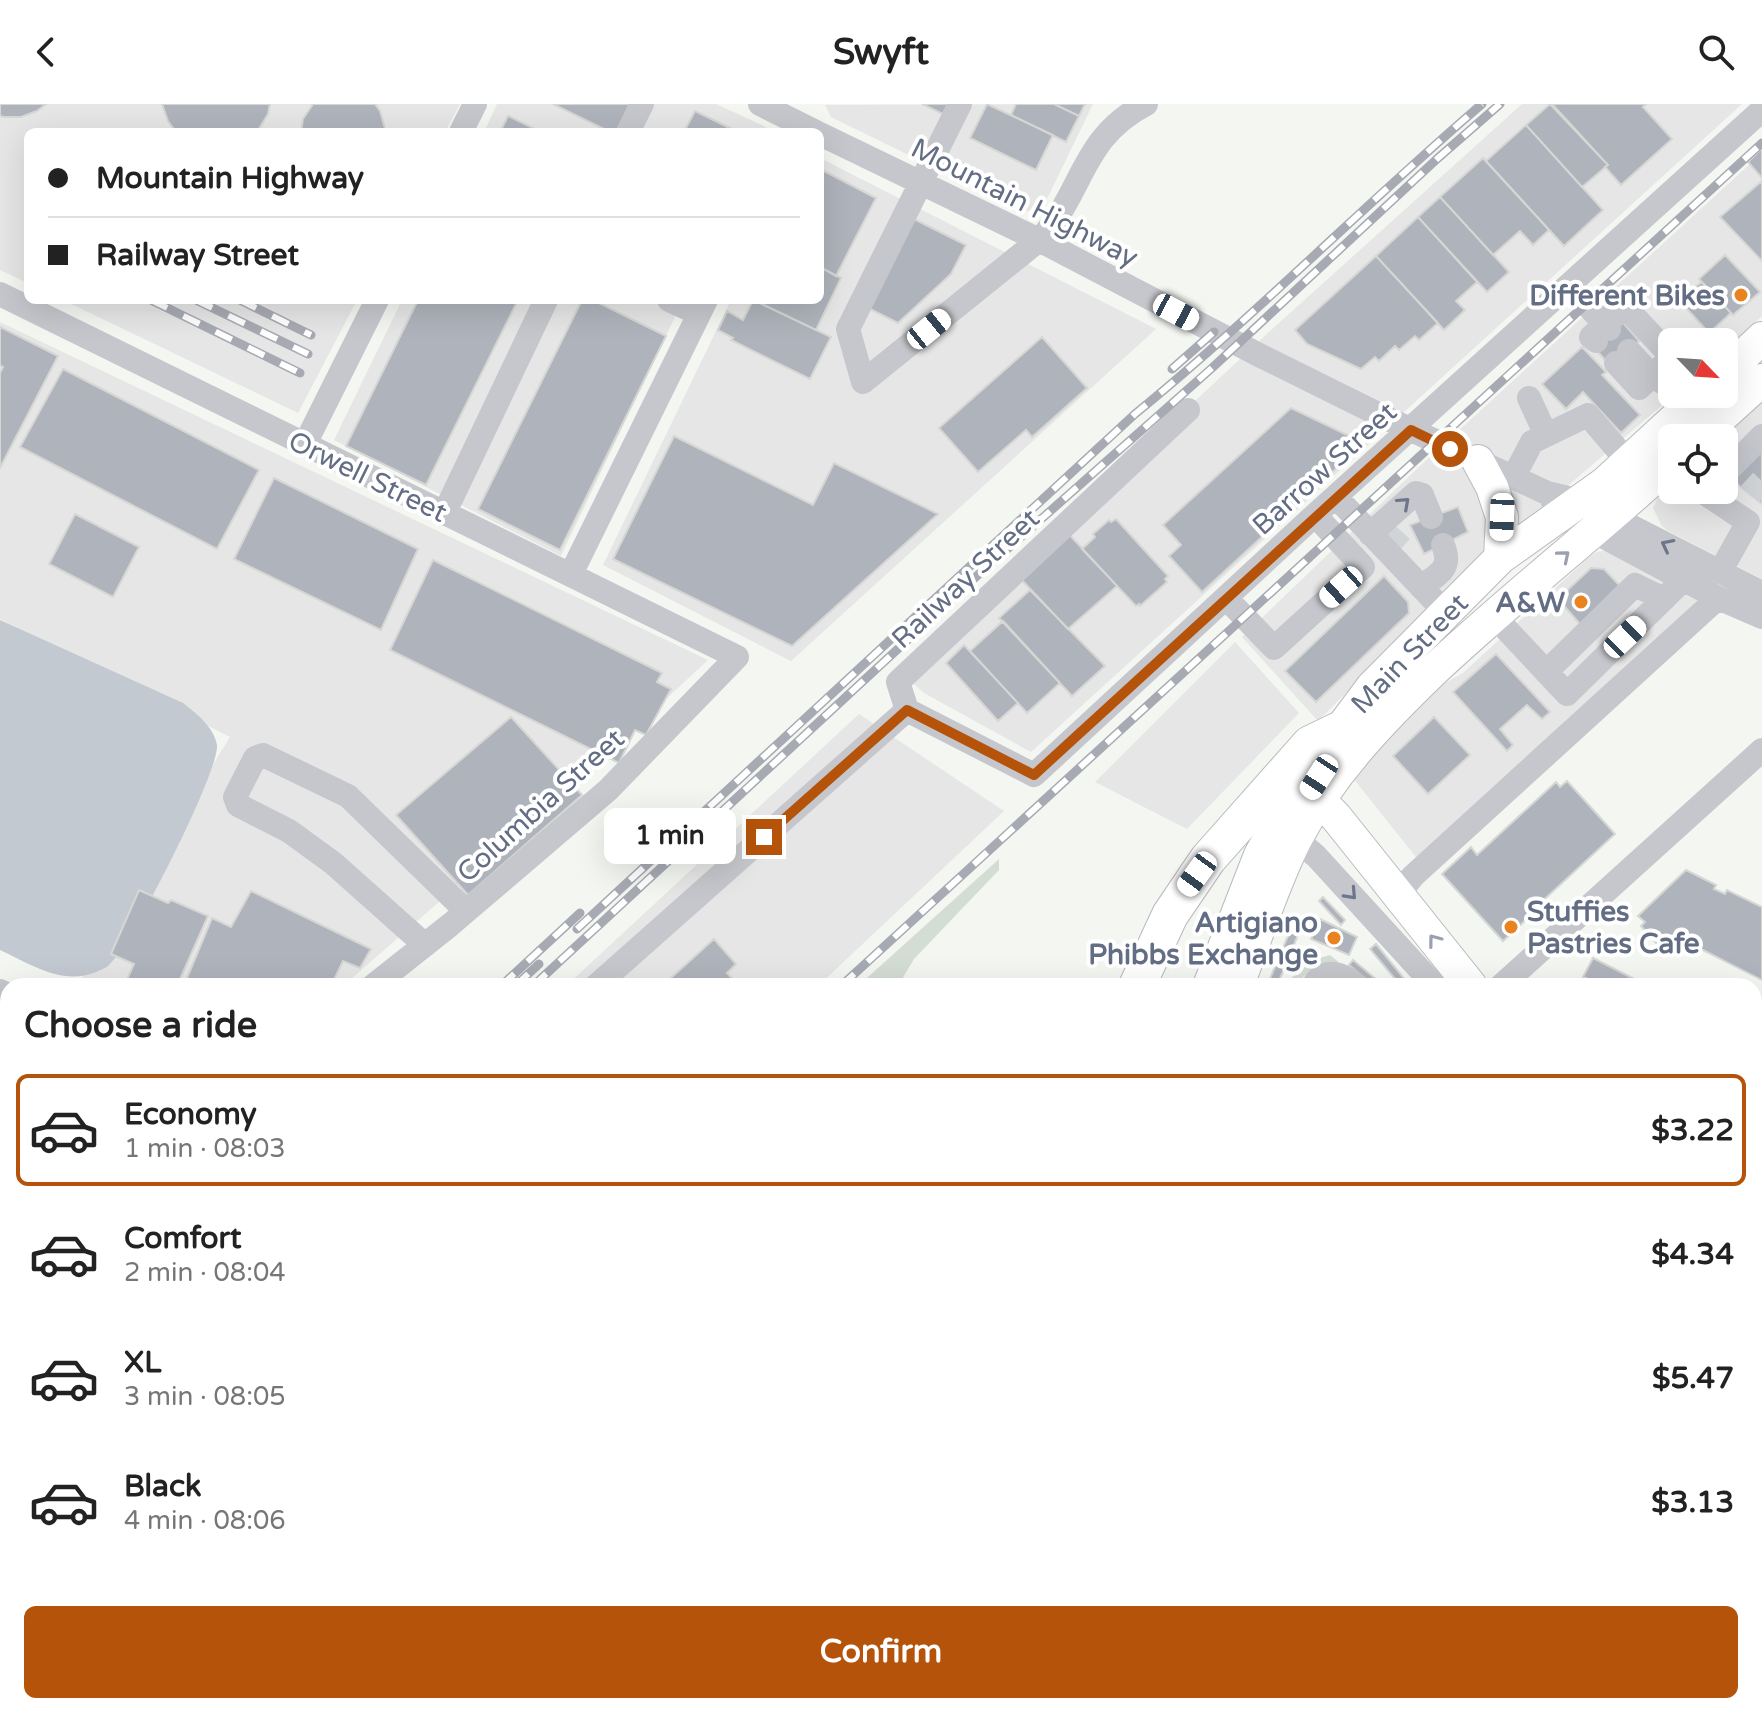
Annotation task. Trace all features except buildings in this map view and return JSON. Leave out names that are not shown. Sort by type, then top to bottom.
[{"type":"highway","points":[[1141,978],[1170,915],[1208,859],[1310,744],[1337,731]]},
{"type":"main road","points":[[1738,361],[1762,338]]},
{"type":"main road","points":[[1715,424],[1760,386]]},
{"type":"main road","name":"Main Street","points":[[1240,978],[1301,812],[1337,731],[1372,687],[1500,558],[1563,503],[1605,483],[1628,462],[1668,408]]},
{"type":"main road","points":[[1478,461],[1492,487],[1502,517],[1500,558]]},
{"type":"main road","name":"Main Street","points":[[1212,978],[1260,855],[1370,734],[1493,615],[1658,477]]},
{"type":"main road","points":[[1301,812],[1399,893],[1465,978]]},
{"type":"street","points":[[463,128],[475,104]]},
{"type":"street","points":[[630,128],[642,104]]},
{"type":"street","name":"Mountain Highway","points":[[760,104],[805,125]]},
{"type":"street","points":[[960,104],[848,329],[863,382],[1039,240],[1056,221],[1116,104]]},
{"type":"street","points":[[1089,155],[1113,126],[1146,104]]},
{"type":"street","points":[[1756,104],[1762,109]]},
{"type":"street","name":"Barrow Street","points":[[907,710],[1034,775],[1762,109]]},
{"type":"street","name":"Mountain Highway","points":[[824,134],[1039,240],[1259,355],[1603,524],[1720,572],[1762,593]]},
{"type":"street","points":[[1570,286],[1603,332],[1620,311],[1629,311],[1658,342]]},
{"type":"street","name":"Orwell Street","points":[[0,294],[737,657]]},
{"type":"street","points":[[305,444],[375,304]]},
{"type":"street","points":[[444,514],[544,304]]},
{"type":"street","points":[[571,574],[702,307]]},
{"type":"street","points":[[1622,357],[1639,388],[1658,389]]},
{"type":"street","points":[[1529,398],[1546,435]]},
{"type":"street","name":"Railway Street","points":[[907,710],[898,682],[1188,410]]},
{"type":"street","points":[[1513,478],[1532,442],[1588,415],[1628,462]]},
{"type":"street","points":[[1738,460],[1762,436]]},
{"type":"street","points":[[1226,598],[1274,648],[1387,548],[1416,493],[1422,495],[1431,517]]},
{"type":"street","points":[[1336,497],[1421,587],[1435,623],[1413,659],[1338,750],[1301,812],[1316,856],[1428,978]]},
{"type":"street","points":[[1720,572],[1752,519],[1726,504]]},
{"type":"street","points":[[1315,515],[1363,567]]},
{"type":"street","name":"Mountain Highway","points":[[1603,524],[1683,580],[1762,617]]},
{"type":"street","points":[[1421,587],[1446,565],[1448,556],[1443,545]]},
{"type":"street","points":[[1493,615],[1567,694],[1683,580]]},
{"type":"street","points":[[1399,893],[1436,855],[1718,598]]},
{"type":"street","name":"Columbia Street","points":[[383,978],[608,790],[737,657]]},
{"type":"street","points":[[605,978],[907,710]]},
{"type":"street","points":[[1510,978],[1762,750]]},
{"type":"street","points":[[425,945],[333,863],[289,831],[238,805],[235,797],[255,758],[263,755],[348,796],[466,911]]},
{"type":"street","points":[[1321,978],[1335,973],[1348,978]]},
{"type":"shaded area","points":[[0,104],[460,104],[447,128],[24,128],[24,281],[0,270]]},
{"type":"shaded area","points":[[497,104],[716,104],[766,127],[766,128],[486,128]]},
{"type":"shaded area","points":[[1093,104],[1044,205],[1025,212],[831,117],[825,105]]},
{"type":"shaded area","points":[[1522,104],[1742,104],[1031,752],[924,693],[902,674],[1269,332]]},
{"type":"shaded area","points":[[1762,153],[1762,316],[1738,338],[1738,328],[1658,328],[1659,408],[1460,578],[1318,721],[1242,637],[1421,465]]},
{"type":"shaded area","points":[[824,160],[1156,329],[791,661],[603,565],[729,304],[824,304]]},
{"type":"shaded area","points":[[71,304],[355,304],[298,413]]},
{"type":"shaded area","points":[[400,304],[681,304],[561,556],[334,440]]},
{"type":"shaded area","points":[[0,322],[708,660],[593,767],[352,978],[82,978],[230,737],[0,619]]},
{"type":"shaded area","points":[[1762,398],[1762,579],[1668,531],[1653,508],[1658,497],[1658,504],[1738,504],[1738,424],[1733,424]]},
{"type":"shaded area","points":[[1609,550],[1702,596],[1419,861],[1353,778],[1358,767],[1434,689],[1463,673],[1588,558],[1597,552]]},
{"type":"shaded area","points":[[0,620],[183,703],[209,727],[217,745],[214,761],[190,821],[154,894],[120,951],[109,965],[97,972],[81,976],[57,974],[0,950]]},
{"type":"shaded area","points":[[1235,642],[1299,713],[1187,829],[1095,782]]},
{"type":"shaded area","points":[[859,714],[1004,811],[827,978],[575,978]]},
{"type":"shaded area","points":[[999,859],[999,870],[914,959],[903,978],[867,978]]},
{"type":"shaded area","points":[[1330,955],[1342,965],[1316,970],[1302,978],[1292,978],[1304,966]]},
{"type":"tunnel","points":[[1750,494],[1762,481]]},
{"type":"tunnel","points":[[1390,543],[1401,531]]},
{"type":"railway","points":[[577,929],[1135,414],[1482,104]]},
{"type":"railway","points":[[542,978],[979,574],[1212,368],[1500,104]]},
{"type":"railway","points":[[850,978],[1762,143]]},
{"type":"railway","points":[[159,304],[300,373]]},
{"type":"railway","points":[[204,304],[308,354]]},
{"type":"railway","points":[[248,304],[311,335]]},
{"type":"railway","points":[[1172,369],[1214,332]]},
{"type":"railway","points":[[510,978],[580,913]]},
{"type":"railway","points":[[524,978],[539,964]]},
{"type":"place","name":"Different Bikes","points":[[1741,295]]},
{"type":"place","name":"A&W","points":[[1581,602]]},
{"type":"place","name":"Stuffies Pastries Cafe","points":[[1511,927]]},
{"type":"place","name":"Artigiano Phibbs Exchange","points":[[1334,938]]},
{"type":"route","points":[[764,837],[907,710],[1034,775],[1411,430],[1450,449]]}]
